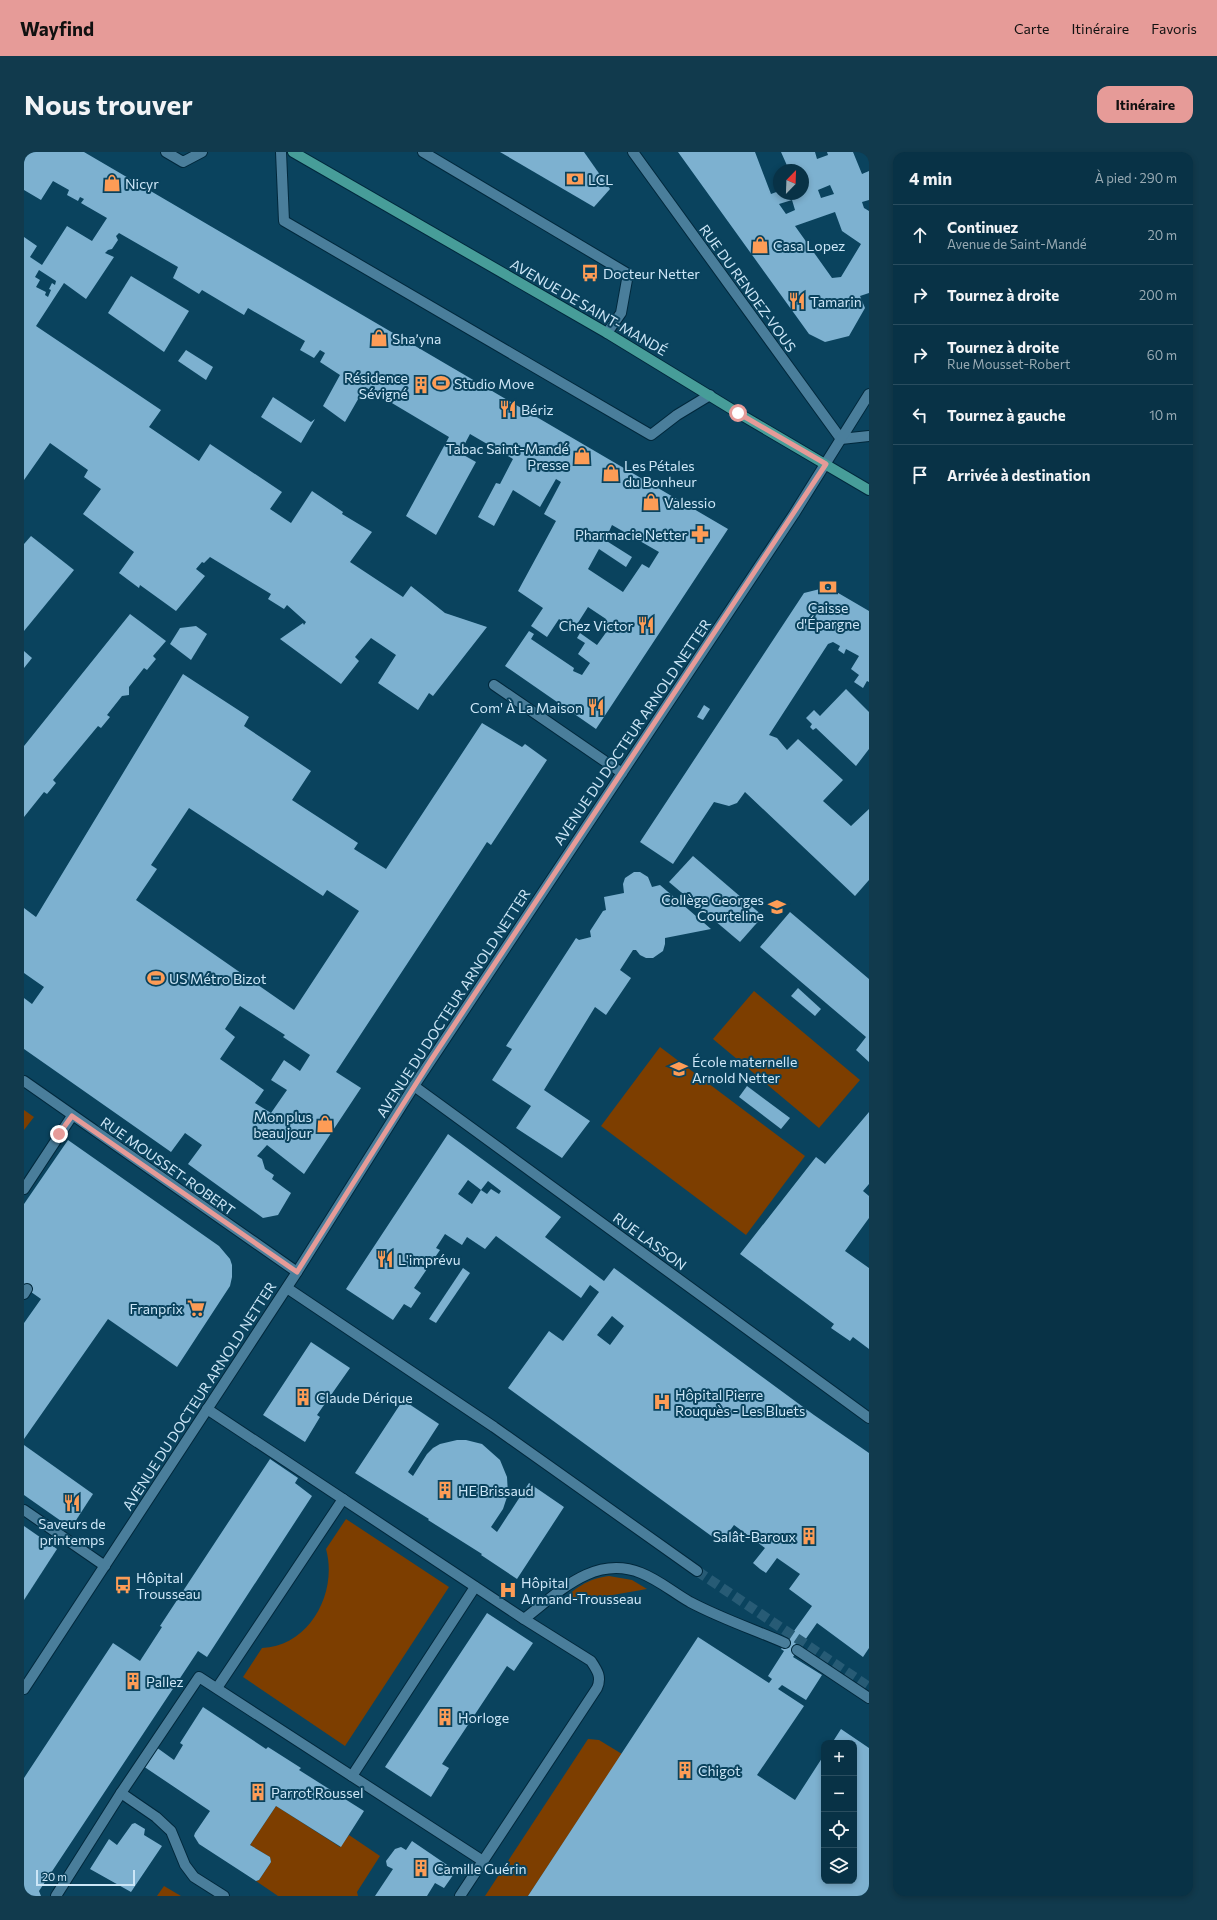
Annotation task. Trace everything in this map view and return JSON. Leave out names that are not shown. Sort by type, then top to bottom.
[{"type":"main road","name":"AVENUE DE SAINT-MANDÉ","points":[[293,152],[607,333],[869,490]]},
{"type":"street","points":[[166,152],[183,162],[202,152]]},
{"type":"street","points":[[281,152],[284,221],[651,435],[677,415],[710,395]]},
{"type":"street","points":[[423,152],[628,274],[621,313],[607,333]]},
{"type":"street","name":"RUE DU RENDEZ-VOUS","points":[[633,152],[841,439]]},
{"type":"street","name":"AVENUE DU DOCTEUR ARNOLD NETTER","points":[[24,1689],[287,1288],[414,1086],[826,464],[869,394]]},
{"type":"street","points":[[841,439],[869,436]]},
{"type":"street","points":[[494,685],[622,773]]},
{"type":"street","name":"RUE MOUSSET-ROBERT","points":[[24,1082],[297,1272]]},
{"type":"street","name":"RUE LASSON","points":[[414,1086],[869,1418]]},
{"type":"street","points":[[24,1189],[72,1116]]},
{"type":"street","points":[[287,1288],[494,1427],[697,1571]]},
{"type":"street","points":[[207,1409],[475,1587],[591,1661],[597,1669],[599,1683],[460,1896]]},
{"type":"street","points":[[217,1688],[343,1499]]},
{"type":"street","points":[[24,1510],[105,1566]]},
{"type":"street","points":[[524,1619],[570,1582],[587,1573],[604,1568],[622,1568],[641,1572],[690,1602],[786,1643]]},
{"type":"street","points":[[352,1776],[475,1587]]},
{"type":"street","points":[[797,1650],[869,1698]]},
{"type":"street","points":[[56,1896],[121,1792],[199,1677],[483,1861]]},
{"type":"street","points":[[121,1792],[156,1817],[171,1831],[186,1865],[194,1877],[224,1896]]},
{"type":"shaded area","points":[[754,991],[860,1080],[819,1128],[713,1039]]},
{"type":"shaded area","points":[[660,1047],[805,1156],[746,1235],[601,1126]]},
{"type":"shaded area","points":[[24,1110],[34,1117],[24,1130]]},
{"type":"shaded area","points":[[346,1519],[449,1587],[345,1746],[243,1677],[262,1648],[279,1645],[294,1638],[307,1627],[316,1614],[324,1599],[328,1582],[329,1566],[326,1549]]},
{"type":"shaded area","points":[[609,1576],[632,1580],[647,1589],[561,1604],[570,1594],[582,1585],[595,1579]]},
{"type":"shaded area","points":[[588,1739],[599,1740],[622,1754],[528,1896],[485,1896]]},
{"type":"shaded area","points":[[276,1806],[340,1847],[349,1835],[380,1856],[357,1892],[358,1896],[278,1896],[256,1881],[259,1880],[271,1862],[270,1857],[250,1845]]},
{"type":"shaded area","points":[[164,1886],[181,1896],[157,1896]]},
{"type":"building","points":[[24,152],[84,152],[728,529],[596,729],[505,666],[529,631],[534,634],[531,639],[574,668],[573,671],[582,675],[590,663],[578,654],[585,643],[577,638],[580,633],[597,645],[610,627],[604,623],[606,619],[588,607],[574,629],[559,619],[547,637],[531,626],[543,608],[518,591],[556,521],[544,514],[561,482],[556,479],[540,507],[513,490],[494,526],[478,517],[496,483],[500,484],[513,459],[470,434],[460,453],[476,462],[436,535],[406,516],[449,437],[365,387],[345,422],[323,406],[340,375],[320,362],[325,353],[320,350],[314,358],[300,350],[305,341],[248,308],[244,315],[202,290],[199,294],[173,278],[178,267],[119,233],[116,236],[118,240],[112,249],[105,253],[114,257],[86,299],[64,283],[36,326],[161,410],[149,427],[199,461],[210,444],[282,492],[270,509],[291,523],[312,491],[343,512],[342,514],[372,532],[350,562],[403,597],[411,586],[445,613],[487,627],[433,696],[429,693],[418,710],[378,683],[396,655],[371,638],[355,657],[359,661],[341,684],[280,639],[303,623],[304,625],[306,622],[287,605],[284,609],[268,599],[271,594],[210,557],[204,563],[202,562],[196,569],[205,576],[176,611],[140,585],[139,588],[119,573],[134,552],[83,514],[101,489],[84,477],[88,470],[50,443],[24,480],[24,237],[37,246],[30,257],[42,265],[67,226],[92,241],[107,218],[81,203],[84,199],[80,197],[78,201],[67,195],[69,190],[53,181],[41,200],[24,190]],"holes":[[[39,270],[56,281],[55,285],[52,283],[49,289],[51,290],[48,297],[45,295],[46,292],[36,287],[40,280],[35,277]],[[612,525],[659,552],[649,568],[642,564],[623,592],[588,569],[599,549],[626,567],[632,557],[605,540]]]},
{"type":"building","name":"LCL","points":[[500,152],[584,152],[610,189],[594,207]]},
{"type":"building","points":[[678,152],[755,152],[771,194],[773,193],[773,200],[792,200],[809,200],[809,164],[786,164],[781,152],[815,152],[817,159],[828,155],[827,152],[853,152],[862,174],[869,171],[869,200],[862,202],[864,208],[869,211],[869,293],[860,296],[865,308],[849,336],[825,342],[809,334]],"holes":[[[830,185],[834,194],[821,198],[818,190]],[[792,200],[795,210],[786,214],[779,204]],[[835,212],[842,231],[861,244],[841,277],[832,278],[795,226]]]},
{"type":"building","points":[[131,276],[189,311],[164,352],[108,313]]},
{"type":"building","points":[[186,350],[213,367],[206,380],[178,361]]},
{"type":"building","points":[[273,397],[311,422],[315,419],[301,443],[261,417]]},
{"type":"building","points":[[31,536],[74,570],[24,631],[24,544]]},
{"type":"building","points":[[828,587],[869,611],[869,682],[867,681],[863,688],[854,682],[859,675],[851,669],[859,656],[846,649],[844,654],[838,650],[840,646],[833,642],[828,644],[769,735],[777,738],[787,750],[798,739],[843,780],[823,801],[851,826],[869,809],[869,880],[855,896],[745,792],[737,803],[729,806],[714,802],[673,864],[640,842],[804,593]]},
{"type":"building","points":[[130,614],[166,641],[153,656],[156,659],[147,670],[144,668],[129,687],[129,695],[122,696],[107,715],[110,717],[101,728],[98,726],[53,780],[56,783],[47,794],[44,792],[24,817],[24,746]]},
{"type":"building","points":[[196,626],[207,634],[191,660],[170,644],[180,628]]},
{"type":"building","points":[[24,651],[32,658],[24,668]]},
{"type":"building","points":[[183,674],[249,717],[244,726],[311,771],[292,800],[358,843],[354,849],[386,869],[482,723],[522,747],[525,744],[547,760],[491,845],[487,842],[336,1072],[361,1088],[304,1174],[267,1145],[257,1156],[262,1159],[265,1169],[274,1175],[272,1179],[291,1193],[278,1215],[263,1218],[188,1164],[202,1145],[185,1133],[171,1152],[24,1049],[24,998],[32,1004],[44,987],[24,973],[24,908],[36,917]],"holes":[[[189,808],[323,896],[327,890],[359,911],[294,1010],[136,900],[157,869],[151,865]],[[240,1006],[285,1035],[283,1037],[310,1055],[300,1071],[284,1060],[271,1080],[287,1090],[271,1113],[255,1103],[264,1090],[220,1059],[235,1037],[225,1029]]]},
{"type":"building","points":[[846,689],[869,712],[869,749],[856,766],[816,728],[813,730],[810,727],[812,724],[806,718],[814,710],[820,716]]},
{"type":"building","points":[[704,705],[710,709],[703,720],[697,717]]},
{"type":"building","points":[[693,856],[763,916],[740,942],[669,882]]},
{"type":"building","points":[[634,872],[640,872],[648,877],[652,887],[660,885],[711,929],[665,938],[663,951],[653,958],[646,958],[640,955],[636,950],[633,950],[620,970],[631,978],[606,1015],[595,1007],[544,1090],[590,1121],[562,1158],[516,1128],[531,1106],[492,1080],[512,1049],[506,1046],[576,938],[579,940],[591,937],[590,931],[603,911],[606,910],[604,897],[624,893],[623,884],[625,878]]},
{"type":"building","points":[[790,912],[869,979],[869,1062],[856,1050],[866,1037],[760,947]]},
{"type":"building","points":[[798,988],[821,1009],[815,1016],[791,996]]},
{"type":"building","points":[[747,1086],[790,1118],[781,1129],[739,1097]]},
{"type":"building","points":[[869,1112],[869,1184],[863,1191],[869,1196],[869,1218],[845,1251],[869,1268],[869,1349],[853,1337],[850,1341],[831,1328],[834,1324],[740,1254],[816,1157],[825,1164]]},
{"type":"building","points":[[448,1134],[561,1217],[545,1237],[604,1281],[614,1268],[814,1415],[869,1453],[869,1648],[863,1657],[817,1623],[793,1657],[822,1675],[806,1700],[782,1685],[778,1689],[804,1706],[757,1775],[795,1800],[821,1760],[821,1884],[857,1884],[857,1740],[834,1740],[841,1729],[869,1748],[869,1896],[528,1896],[698,1637],[769,1683],[772,1679],[768,1676],[784,1651],[781,1649],[812,1606],[789,1589],[800,1574],[777,1558],[766,1573],[760,1569],[753,1563],[765,1548],[734,1525],[721,1543],[508,1388],[549,1331],[563,1341],[599,1292],[590,1285],[581,1298],[496,1236],[485,1249],[467,1237],[462,1245],[445,1234],[436,1248],[440,1250],[414,1288],[421,1293],[411,1308],[404,1304],[393,1320],[346,1289]],"holes":[[[468,1180],[481,1190],[472,1204],[458,1194]],[[488,1181],[501,1191],[499,1194],[491,1189],[487,1194],[481,1190]],[[612,1316],[624,1326],[610,1345],[597,1335]]]},
{"type":"building","points":[[68,1140],[219,1246],[230,1259],[232,1265],[232,1277],[230,1286],[177,1367],[108,1319],[24,1439],[24,1323],[41,1299],[24,1287],[24,1204]]},
{"type":"building","points":[[463,1268],[470,1273],[436,1323],[429,1319]]},
{"type":"building","name":"Claude Dérique","points":[[311,1342],[350,1368],[317,1415],[320,1417],[305,1442],[263,1415]]},
{"type":"building","name":"HE Brissaud","points":[[403,1400],[439,1424],[408,1472],[413,1476],[427,1454],[433,1448],[440,1444],[457,1440],[466,1440],[482,1444],[500,1460],[507,1477],[508,1494],[503,1509],[491,1527],[497,1532],[529,1483],[564,1507],[517,1579],[481,1555],[482,1554],[428,1520],[429,1519],[355,1473]]},
{"type":"building","points":[[24,1445],[93,1494],[71,1528],[24,1495]]},
{"type":"building","name":"Pallez","points":[[270,1459],[298,1478],[295,1483],[312,1496],[207,1657],[198,1651],[39,1891],[41,1896],[24,1896],[24,1778],[113,1643],[140,1661],[162,1627],[160,1626]]},
{"type":"building","points":[[24,1526],[57,1549],[24,1600]]},
{"type":"building","name":"Horloge","points":[[487,1613],[533,1643],[514,1671],[507,1666],[442,1764],[449,1768],[431,1797],[385,1767]]},
{"type":"building","name":"Parrot Roussel","points":[[203,1707],[266,1749],[268,1747],[301,1768],[299,1770],[364,1811],[341,1847],[276,1806],[250,1845],[270,1857],[271,1862],[259,1880],[256,1881],[199,1844],[194,1836],[195,1833],[210,1811],[143,1766],[156,1747],[174,1760],[183,1745],[180,1743]]},
{"type":"building","points":[[135,1823],[145,1829],[144,1835],[162,1846],[131,1892],[90,1869],[109,1839],[117,1845],[132,1824]]},
{"type":"building","name":"Camille Guérin","points":[[412,1841],[456,1871],[444,1888],[435,1883],[427,1896],[375,1896],[393,1869],[387,1866],[386,1861],[395,1849],[401,1847],[406,1850]]},
{"type":"tunnel","points":[[697,1571],[869,1687]]},
{"type":"place","name":"LCL","points":[[575,179]]},
{"type":"place","name":"Nicyr","points":[[112,183]]},
{"type":"place","name":"Casa Lopez","points":[[760,245]]},
{"type":"place","name":"Docteur Netter","points":[[590,273]]},
{"type":"place","name":"Tamarin","points":[[797,301]]},
{"type":"place","name":"Sha’yna","points":[[379,338]]},
{"type":"place","name":"Studio Move","points":[[441,383]]},
{"type":"place","name":"Résidence Sévigné","points":[[421,385]]},
{"type":"place","name":"Bériz","points":[[508,409]]},
{"type":"place","name":"Tabac Saint-Mandé Presse","points":[[582,456]]},
{"type":"place","name":"Les Pétales du Bonheur","points":[[611,473]]},
{"type":"place","name":"Valessio","points":[[651,502]]},
{"type":"place","name":"Pharmacie Netter","points":[[700,534]]},
{"type":"place","name":"Caisse d'Épargne","points":[[828,587]]},
{"type":"place","name":"Chez Victor","points":[[646,625]]},
{"type":"place","name":"Com' À La Maison","points":[[596,707]]},
{"type":"place","name":"Collège Georges Courteline","points":[[777,907]]},
{"type":"place","name":"US Métro Bizot","points":[[156,978]]},
{"type":"place","name":"École maternelle Arnold Netter","points":[[679,1069]]},
{"type":"place","name":"Mon plus beau jour","points":[[325,1124]]},
{"type":"place","name":"L'imprévu","points":[[385,1259]]},
{"type":"place","name":"Franprix","points":[[196,1308]]},
{"type":"place","name":"Claude Dérique","points":[[303,1397]]},
{"type":"place","name":"Hôpital Pierre Rouquès - Les Bluets","points":[[662,1402]]},
{"type":"place","name":"HE Brissaud","points":[[445,1490]]},
{"type":"place","name":"Saveurs de printemps","points":[[72,1503]]},
{"type":"place","name":"Salât-Baroux","points":[[809,1536]]},
{"type":"place","name":"Hôpital Trousseau","points":[[123,1585]]},
{"type":"place","name":"Hôpital Armand-Trousseau","points":[[508,1590]]},
{"type":"place","name":"Pallez","points":[[133,1681]]},
{"type":"place","name":"Horloge","points":[[445,1717]]},
{"type":"place","name":"Chigot","points":[[685,1770]]},
{"type":"place","name":"Parrot Roussel","points":[[258,1792]]},
{"type":"place","name":"Camille Guérin","points":[[421,1868]]},
{"type":"route","points":[[59,1134],[72,1116],[297,1272],[431,1060],[826,464],[738,413]]}]
